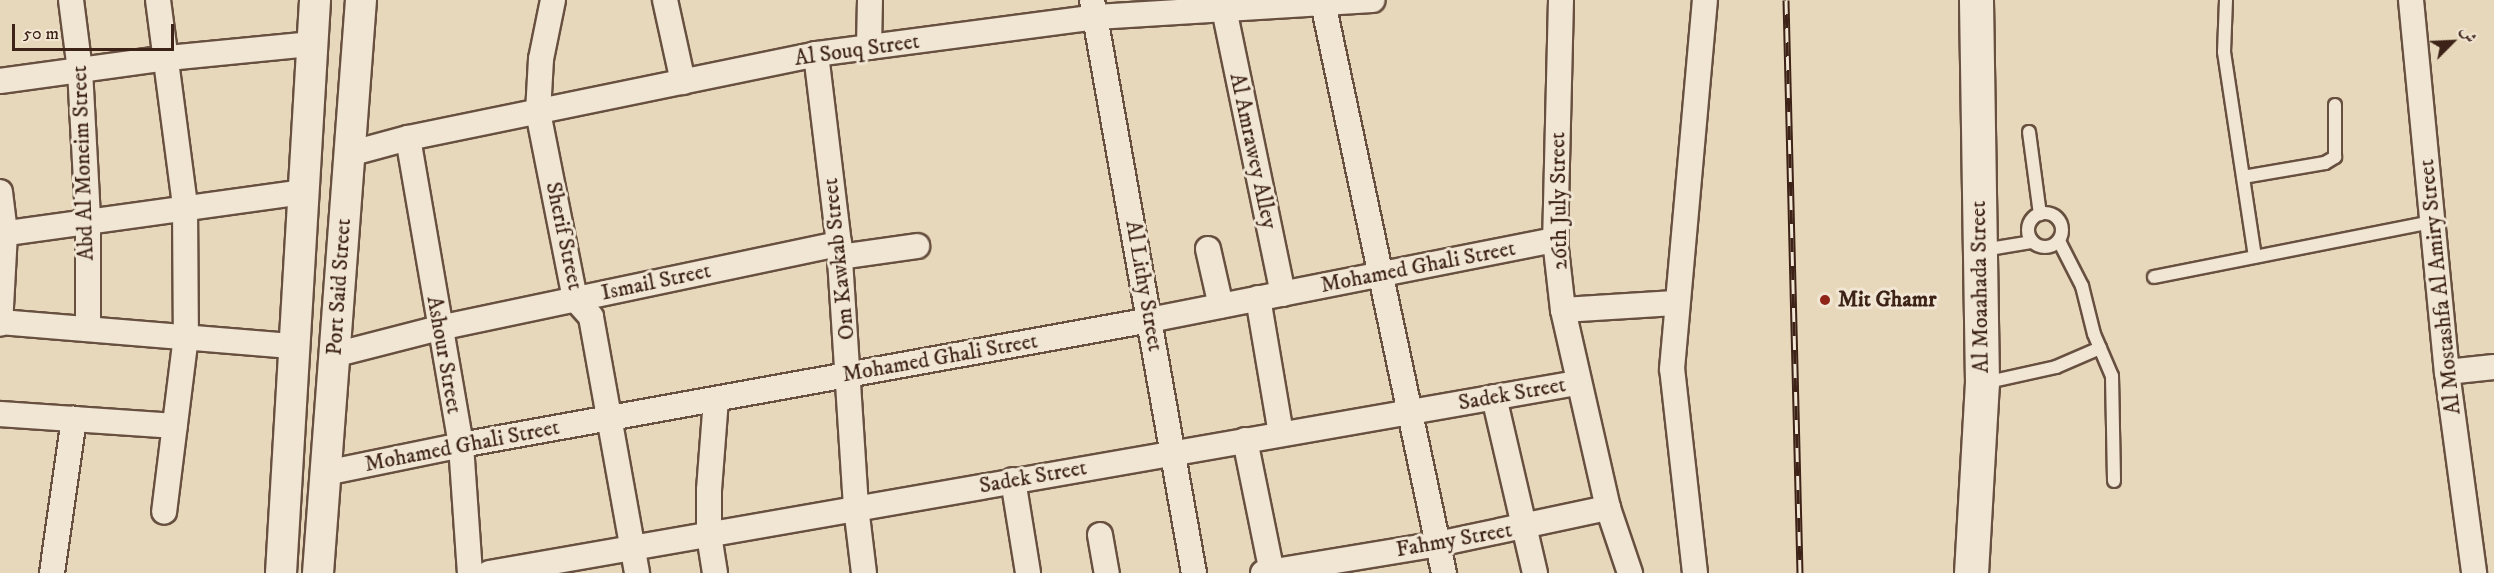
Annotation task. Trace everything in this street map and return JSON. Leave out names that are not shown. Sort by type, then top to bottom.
[{"type":"main road","name":"Al Moaahada Street","points":[[1971,573],[1982,384],[1978,251],[1976,0]]},
{"type":"street","name":"Abd Al Moneim Street","points":[[71,0],[80,70],[88,220],[87,327]]},
{"type":"street","points":[[158,0],[168,58],[185,206],[186,336],[164,512]]},
{"type":"street","name":"Port Said Street","points":[[281,573],[315,0]]},
{"type":"street","name":"Port Said Street","points":[[318,573],[361,0]]},
{"type":"street","name":"Sherif Street","points":[[553,0],[541,59],[538,112],[575,299],[591,317],[635,562]]},
{"type":"street","points":[[665,0],[684,82]]},
{"type":"street","points":[[869,47],[870,0]]},
{"type":"street","name":"Al Souq Street","points":[[349,154],[408,138],[816,54],[1094,8],[1233,6],[1372,0]]},
{"type":"street","name":"26th July Street","points":[[1561,0],[1555,240],[1563,310],[1577,383],[1608,508],[1630,573]]},
{"type":"street","points":[[1695,573],[1672,369],[1675,303],[1705,0]]},
{"type":"street","name":"Al Mostashfa Al Amiry Street","points":[[2411,0],[2447,372],[2474,573]]},
{"type":"street","points":[[1323,3],[1444,573]]},
{"type":"street","name":"Al Amrawey Alley","points":[[1233,6],[1283,294]]},
{"type":"street","name":"Al Lithy Street","points":[[1094,8],[1194,573]]},
{"type":"street","points":[[0,81],[168,58],[312,44]]},
{"type":"street","name":"Om Kawkab Street","points":[[816,54],[840,250],[850,374],[856,507],[864,573]]},
{"type":"street","name":"Ashour Street","points":[[408,138],[461,445],[470,573]]},
{"type":"street","points":[[0,192],[3,233],[0,323],[87,327],[294,346]]},
{"type":"street","points":[[3,233],[185,206],[303,192]]},
{"type":"street","name":"Mohamed Ghali Street","points":[[325,473],[461,445],[1150,320],[1555,240]]},
{"type":"street","name":"Ismail Street","points":[[334,355],[439,328],[575,299],[840,250],[917,246]]},
{"type":"street","points":[[1208,249],[1221,306]]},
{"type":"street","points":[[1258,298],[1281,434]]},
{"type":"street","points":[[1563,310],[1675,303]]},
{"type":"street","points":[[2447,372],[2494,367]]},
{"type":"street","name":"Sadek Street","points":[[489,573],[635,562],[709,535],[856,507],[1577,383]]},
{"type":"street","points":[[1494,397],[1534,573]]},
{"type":"street","points":[[715,573],[709,535],[716,400]]},
{"type":"street","points":[[0,414],[175,426]]},
{"type":"street","points":[[52,573],[74,419]]},
{"type":"street","points":[[1245,440],[1269,572]]},
{"type":"street","points":[[1013,480],[1028,573]]},
{"type":"street","name":"Fahmy Street","points":[[1269,572],[1342,566],[1608,508]]},
{"type":"street","points":[[1100,535],[1107,573]]},
{"type":"lane","points":[[2226,0],[2224,52],[2255,257]]},
{"type":"lane","points":[[2243,177],[2325,163],[2335,157],[2335,105]]},
{"type":"lane","points":[[2029,132],[2040,214]]},
{"type":"lane","points":[[2032,242],[2028,229],[2040,214],[2047,213],[2059,221],[2058,241],[2082,286],[2114,390],[2114,481]]},
{"type":"lane","points":[[2154,277],[2433,222]]},
{"type":"lane","points":[[1978,251],[2032,242],[2045,248],[2058,241]]},
{"type":"lane","points":[[1982,384],[2056,367],[2100,348]]},
{"type":"railway","points":[[1786,0],[1800,573]]},
{"type":"place","name":"Mit Ghamr","points":[[1825,300]]}]
